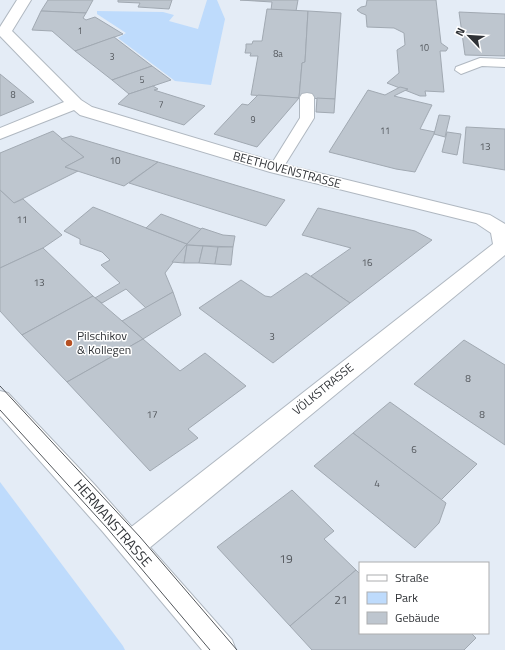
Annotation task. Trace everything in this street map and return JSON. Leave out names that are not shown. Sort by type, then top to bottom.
[{"type":"street","name":"BEETHOVENSTRASSE","points":[[24,0],[4,32],[75,104],[86,112],[276,168],[484,219],[500,230]]},
{"type":"street","points":[[0,134],[75,104]]},
{"type":"street","name":"VÖLKSTRASSE","points":[[132,545],[146,532],[503,246],[500,230]]},
{"type":"street","name":"HERMANSTRASSE","points":[[0,400],[50,452],[132,545],[221,650]]},
{"type":"lane","points":[[461,70],[480,62],[505,63]]},
{"type":"lane","points":[[276,168],[307,118],[307,98]]},
{"type":"green space","points":[[207,0],[217,0],[225,19],[211,85],[175,81],[118,38],[126,33],[97,14],[97,11],[163,12],[174,15],[169,21],[198,29]]},
{"type":"green space","points":[[0,482],[123,646],[125,650],[0,650]]},
{"type":"building","points":[[48,0],[93,0],[86,13],[41,11]]},
{"type":"building","points":[[118,0],[172,0],[169,9],[138,7],[140,3],[118,2]]},
{"type":"building","points":[[240,0],[298,0],[296,11],[271,10],[272,2]]},
{"type":"building","points":[[367,0],[436,0],[441,43],[448,48],[446,51],[440,51],[444,92],[425,91],[426,96],[420,96],[387,83],[399,73],[397,50],[405,45],[404,33],[394,28],[367,27],[366,15],[357,10],[366,6]]},
{"type":"building","points":[[267,9],[308,11],[305,62],[302,63],[299,98],[251,95],[258,56],[250,56],[251,53],[245,53],[246,44],[252,44],[253,41],[262,41]]},
{"type":"building","points":[[41,11],[86,13],[83,18],[86,20],[95,17],[123,34],[75,51],[52,31],[32,30]]},
{"type":"building","points":[[308,11],[341,13],[335,99],[299,98],[302,63],[305,62]]},
{"type":"building","points":[[459,12],[505,14],[505,56],[465,55]]},
{"type":"building","points":[[114,37],[152,66],[112,80],[75,51]]},
{"type":"building","points":[[152,66],[171,80],[129,94],[112,80]]},
{"type":"building","points":[[0,74],[16,87],[34,102],[0,116]]},
{"type":"building","points":[[153,86],[158,89],[154,90],[205,106],[184,125],[118,104],[129,94]]},
{"type":"building","points":[[400,87],[408,89],[394,96],[432,105],[420,129],[435,132],[415,172],[396,169],[329,152],[368,90],[385,95]]},
{"type":"building","points":[[258,95],[299,98],[257,147],[214,134],[242,104],[248,105]]},
{"type":"building","points":[[317,98],[335,99],[334,113],[316,112]]},
{"type":"building","points":[[439,115],[450,116],[445,137],[434,134]]},
{"type":"building","points":[[466,127],[505,129],[505,170],[463,163]]},
{"type":"building","points":[[53,131],[84,157],[65,167],[78,171],[14,203],[0,190],[0,153]]},
{"type":"building","points":[[447,132],[461,134],[457,155],[442,152]]},
{"type":"building","points":[[71,136],[158,162],[124,186],[65,167],[84,157],[61,139]]},
{"type":"building","points":[[158,162],[285,200],[266,226],[129,183]]},
{"type":"building","points":[[0,190],[14,203],[23,199],[62,235],[43,248],[0,268]]},
{"type":"building","points":[[93,207],[187,244],[165,273],[173,292],[146,308],[126,289],[102,303],[95,298],[120,283],[101,265],[110,260],[102,252],[80,244],[80,239],[64,231]]},
{"type":"building","points":[[318,208],[415,231],[432,240],[350,303],[311,276],[351,248],[302,235]]},
{"type":"building","points":[[161,214],[201,229],[187,244],[146,228]]},
{"type":"building","points":[[202,228],[223,235],[235,236],[233,247],[186,245]]},
{"type":"building","points":[[186,245],[184,263],[172,262]]},
{"type":"building","points":[[187,245],[203,246],[199,263],[184,263]]},
{"type":"building","points":[[203,246],[218,247],[215,264],[199,263]]},
{"type":"building","points":[[218,247],[233,247],[231,265],[215,264]]},
{"type":"building","points":[[43,248],[93,296],[22,335],[0,311],[0,268]]},
{"type":"building","points":[[306,273],[350,303],[273,363],[199,308],[241,280],[265,296],[271,297]]},
{"type":"building","points":[[173,292],[181,315],[143,339],[122,321]]},
{"type":"building","points":[[93,296],[143,339],[67,382],[22,335]]},
{"type":"building","points":[[143,339],[180,371],[205,353],[246,386],[188,429],[198,438],[150,471],[67,382]]},
{"type":"building","points":[[464,340],[505,365],[505,445],[414,384]]},
{"type":"building","points":[[390,402],[477,464],[441,500],[353,433]]},
{"type":"building","points":[[353,433],[446,503],[439,523],[415,548],[314,466]]},
{"type":"building","points":[[292,490],[334,531],[324,539],[356,570],[290,626],[217,547]]},
{"type":"building","points":[[356,570],[359,573],[359,634],[472,634],[476,638],[464,650],[312,650],[290,626]]},
{"type":"tram line","points":[[0,386],[140,537],[237,650]]},
{"type":"tram line","points":[[0,410],[107,528],[210,650]]},
{"type":"place","name":"Pilschikov & Kollegen","points":[[69,343]]}]
